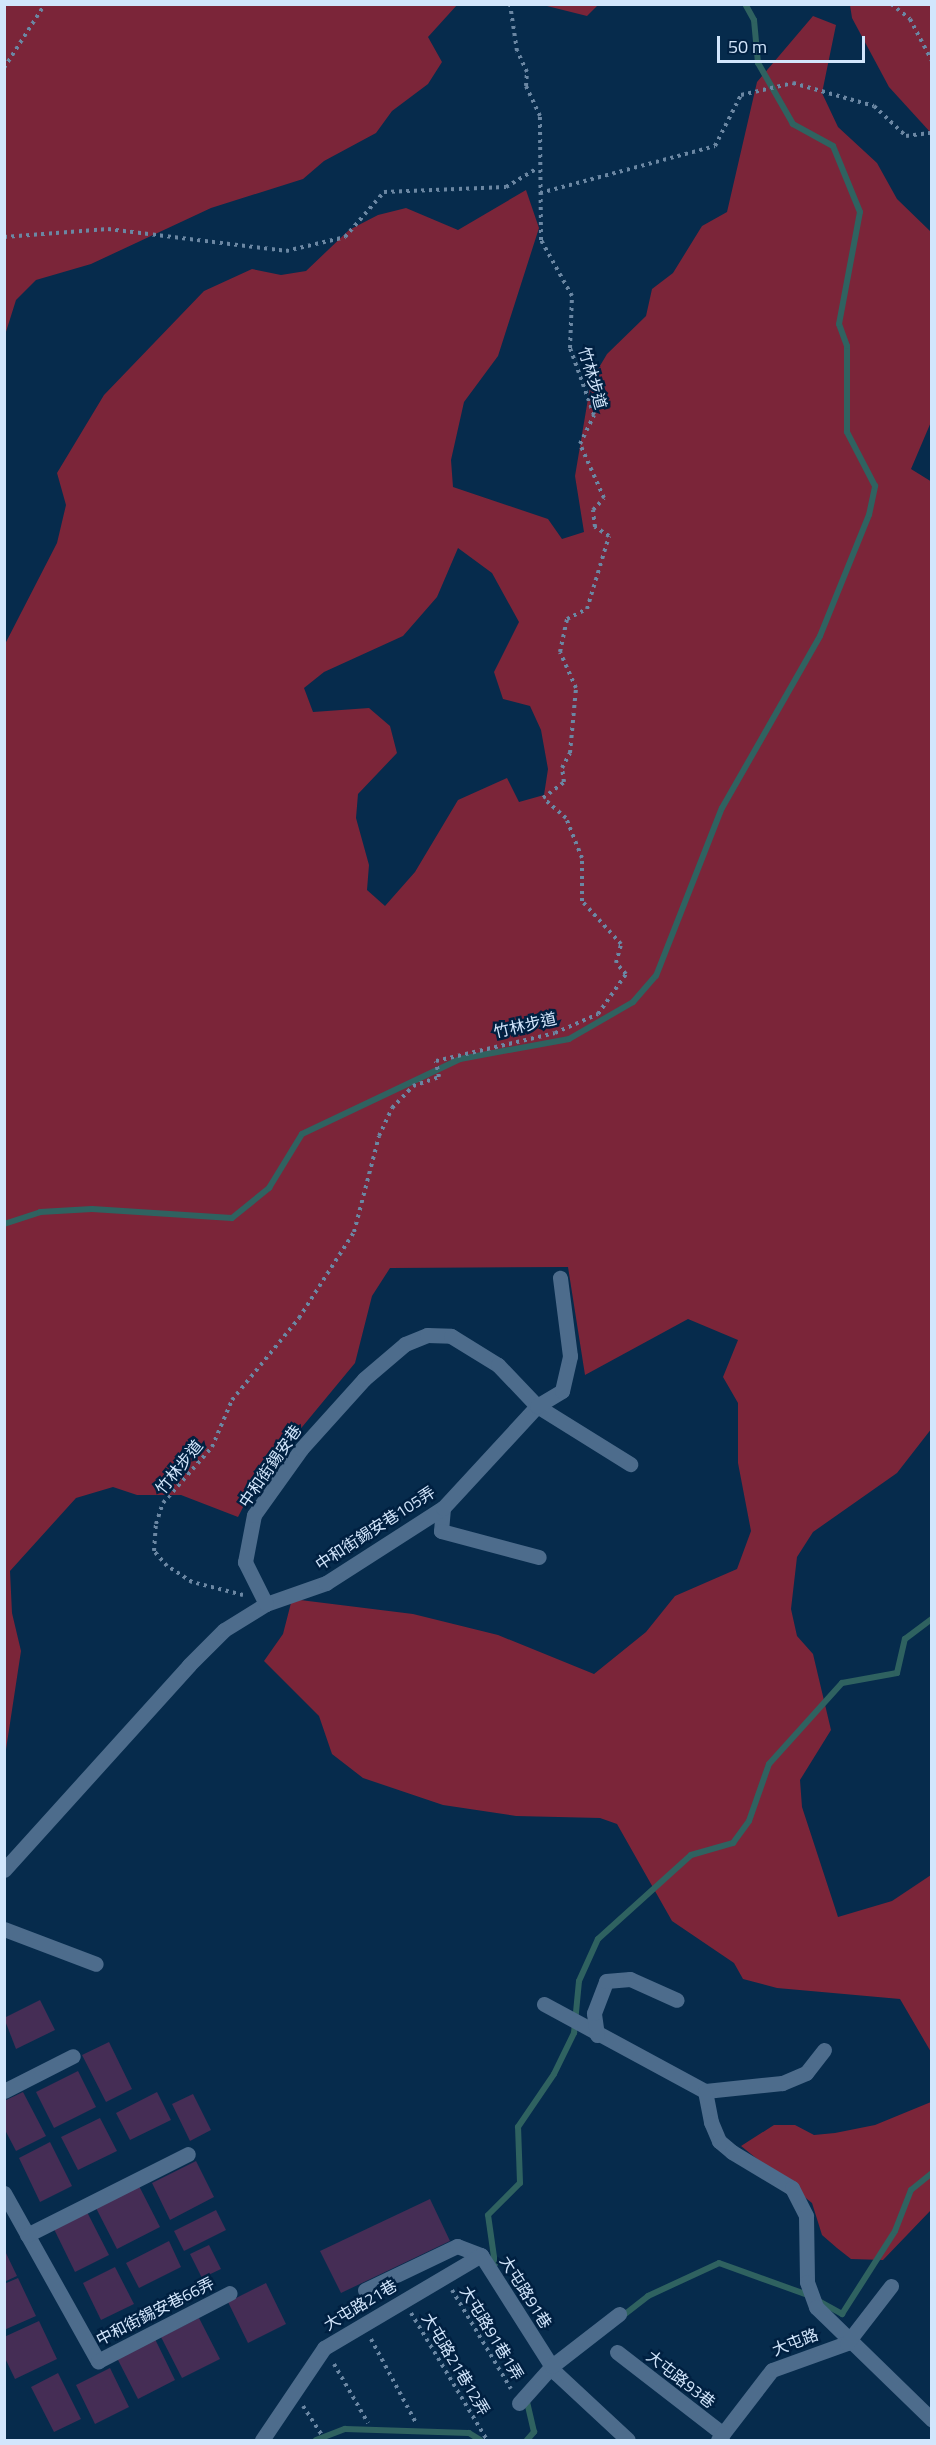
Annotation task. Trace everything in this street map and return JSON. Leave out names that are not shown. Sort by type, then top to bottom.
[{"type":"street","points":[[537,1406],[562,1391],[570,1356],[561,1278]]},
{"type":"street","name":"中和街錫安巷","points":[[266,1604],[245,1562],[254,1515],[301,1449],[364,1379],[405,1344],[427,1335],[451,1336],[498,1365],[537,1406],[630,1464]]},
{"type":"street","name":"中和街錫安巷105弄","points":[[266,1604],[326,1583],[443,1508],[537,1406]]},
{"type":"street","points":[[443,1508],[441,1531],[539,1557]]},
{"type":"street","points":[[4,1870],[189,1665],[224,1630],[266,1604]]},
{"type":"street","points":[[4,1929],[96,1964]]},
{"type":"street","points":[[597,2035],[594,2013],[606,1982],[630,1979],[677,2000]]},
{"type":"street","points":[[544,2004],[597,2035],[705,2091],[782,2083],[806,2073],[824,2050]]},
{"type":"street","points":[[4,2091],[73,2056]]},
{"type":"street","points":[[705,2091],[719,2141],[792,2188],[806,2216],[807,2282],[816,2307],[847,2343],[932,2420]]},
{"type":"street","points":[[27,2235],[188,2154]]},
{"type":"street","name":"中和街錫安巷66弄","points":[[4,2193],[98,2361],[230,2293]]},
{"type":"street","name":"大屯路91巷","points":[[365,2290],[457,2246],[481,2255],[552,2366],[628,2440]]},
{"type":"street","name":"大屯路21巷","points":[[262,2440],[293,2390],[324,2348],[362,2323],[481,2255]]},
{"type":"street","points":[[847,2343],[891,2286]]},
{"type":"street","points":[[519,2403],[552,2366],[619,2314]]},
{"type":"street","name":"大屯路","points":[[720,2437],[772,2370],[847,2343]]},
{"type":"street","name":"大屯路93巷","points":[[617,2352],[720,2437]]},
{"type":"path","points":[[4,68],[45,4]]},
{"type":"path","name":"竹林步道","points":[[266,1604],[192,1582],[167,1566],[154,1551],[164,1503],[212,1447],[232,1400],[299,1318],[354,1232],[379,1136],[392,1108],[413,1086],[439,1077],[436,1061],[555,1033],[598,1014],[626,974],[616,963],[621,944],[582,901],[582,858],[566,818],[543,798],[564,782],[562,768],[570,753],[576,688],[560,652],[567,619],[587,609],[609,536],[595,527],[593,510],[604,498],[580,444],[594,415],[570,348],[572,296],[541,240],[538,168],[540,116],[526,87],[527,72],[517,51],[510,4]]},
{"type":"path","points":[[891,4],[910,19],[932,61]]},
{"type":"path","points":[[540,193],[715,146],[741,95],[793,83],[874,106],[906,136],[932,133]]},
{"type":"path","points":[[4,237],[132,230],[286,251],[345,237],[384,192],[506,187],[538,168]]},
{"type":"path","name":"大屯路91巷1弄","points":[[444,2276],[519,2403]]},
{"type":"path","name":"大屯路21巷12弄","points":[[403,2299],[487,2440]]},
{"type":"path","points":[[362,2323],[416,2422]]},
{"type":"path","points":[[324,2348],[368,2423]]},
{"type":"path","points":[[293,2390],[322,2435]]},
{"type":"shaded area","points":[[5,4],[457,5],[428,37],[442,62],[428,84],[392,111],[376,133],[324,161],[303,179],[211,208],[91,264],[36,280],[16,300],[5,335]]},
{"type":"shaded area","points":[[598,4],[587,16],[543,5]]},
{"type":"shaded area","points":[[850,5],[931,5],[931,133],[889,87],[852,18]]},
{"type":"shaded area","points":[[813,16],[836,25],[822,93],[838,127],[877,163],[897,199],[931,232],[931,422],[911,469],[932,482],[932,1428],[897,1473],[813,1532],[797,1557],[791,1609],[797,1636],[813,1654],[831,1730],[800,1780],[802,1807],[838,1917],[892,1901],[931,1875],[931,2052],[900,1999],[777,1988],[743,1979],[734,1963],[672,1921],[617,1824],[600,1818],[516,1816],[443,1805],[363,1778],[332,1754],[319,1716],[264,1661],[283,1634],[292,1599],[413,1614],[498,1635],[594,1674],[646,1632],[675,1596],[737,1569],[751,1531],[738,1463],[738,1403],[723,1377],[738,1340],[688,1319],[585,1375],[568,1267],[390,1268],[372,1296],[355,1363],[255,1484],[238,1517],[181,1495],[137,1495],[113,1487],[76,1498],[10,1571],[12,1613],[21,1651],[5,1756],[4,646],[57,543],[66,505],[57,473],[104,395],[204,291],[252,269],[281,275],[306,271],[349,230],[378,215],[406,208],[458,230],[526,190],[539,228],[498,356],[464,402],[451,460],[453,487],[548,519],[562,539],[584,532],[575,476],[591,381],[607,354],[646,316],[652,289],[673,273],[702,226],[727,212],[757,82]],"holes":[[[458,548],[492,573],[519,622],[494,672],[503,699],[530,706],[541,730],[548,769],[544,795],[519,802],[507,778],[458,800],[415,872],[385,906],[367,890],[369,865],[356,818],[358,794],[397,753],[390,726],[369,708],[313,712],[304,688],[324,672],[403,636],[437,597]]]},
{"type":"shaded area","points":[[931,2102],[931,2210],[883,2260],[851,2259],[837,2248],[822,2235],[812,2203],[741,2146],[774,2125],[795,2125],[814,2135],[835,2133],[875,2125]]},
{"type":"building","points":[[40,2000],[55,2030],[16,2049],[4,2018]]},
{"type":"building","points":[[109,2042],[132,2089],[106,2102],[82,2055]]},
{"type":"building","points":[[78,2071],[96,2107],[54,2128],[36,2092]]},
{"type":"building","points":[[23,2092],[46,2136],[16,2151],[4,2128],[4,2101]]},
{"type":"building","points":[[157,2092],[171,2120],[130,2140],[116,2113]]},
{"type":"building","points":[[193,2094],[211,2130],[190,2141],[172,2104]]},
{"type":"building","points":[[100,2118],[117,2151],[78,2170],[61,2137]]},
{"type":"building","points":[[50,2142],[72,2186],[40,2202],[19,2158]]},
{"type":"building","points":[[196,2161],[214,2197],[170,2220],[152,2183]]},
{"type":"building","points":[[139,2186],[160,2227],[117,2249],[96,2208]]},
{"type":"building","points":[[430,2199],[450,2241],[341,2293],[320,2251]]},
{"type":"building","points":[[86,2210],[109,2255],[75,2272],[53,2227]]},
{"type":"building","points":[[216,2210],[226,2230],[184,2251],[174,2231]]},
{"type":"building","points":[[169,2241],[181,2267],[139,2288],[126,2263]]},
{"type":"building","points":[[209,2245],[221,2269],[202,2278],[190,2254]]},
{"type":"building","points":[[4,2249],[17,2276],[4,2282]]},
{"type":"building","points":[[115,2267],[134,2304],[101,2320],[83,2283]]},
{"type":"building","points":[[18,2278],[36,2316],[4,2330],[4,2284]]},
{"type":"building","points":[[266,2283],[286,2324],[248,2343],[228,2302]]},
{"type":"building","points":[[199,2318],[220,2359],[182,2378],[161,2337]]},
{"type":"building","points":[[39,2321],[57,2359],[15,2379],[4,2356],[4,2337]]},
{"type":"building","points":[[155,2339],[175,2380],[138,2399],[117,2358]]},
{"type":"building","points":[[110,2368],[129,2407],[95,2424],[76,2385]]},
{"type":"building","points":[[58,2373],[81,2419],[54,2432],[31,2387]]},
{"type":"waterway","points":[[4,1224],[40,1212],[92,1209],[232,1218],[269,1188],[302,1134],[460,1059],[569,1039],[633,1002],[656,976],[722,808],[820,636],[869,515],[875,486],[847,432],[847,346],[839,324],[860,212],[833,146],[793,124],[758,63],[754,20],[745,4]]},
{"type":"waterway","points":[[495,2264],[488,2215],[520,2183],[518,2127],[554,2074],[574,2033],[579,1981],[598,1939],[691,1855],[733,1843],[749,1821],[769,1764],[842,1683],[897,1673],[905,1639],[932,1619]]},
{"type":"waterway","points":[[817,2300],[842,2314],[895,2231],[911,2190],[932,2173]]},
{"type":"waterway","points":[[620,2318],[648,2296],[719,2263],[808,2295]]},
{"type":"waterway","points":[[527,2401],[534,2432],[527,2440]]},
{"type":"waterway","points":[[316,2440],[345,2429],[469,2433],[480,2440]]}]
